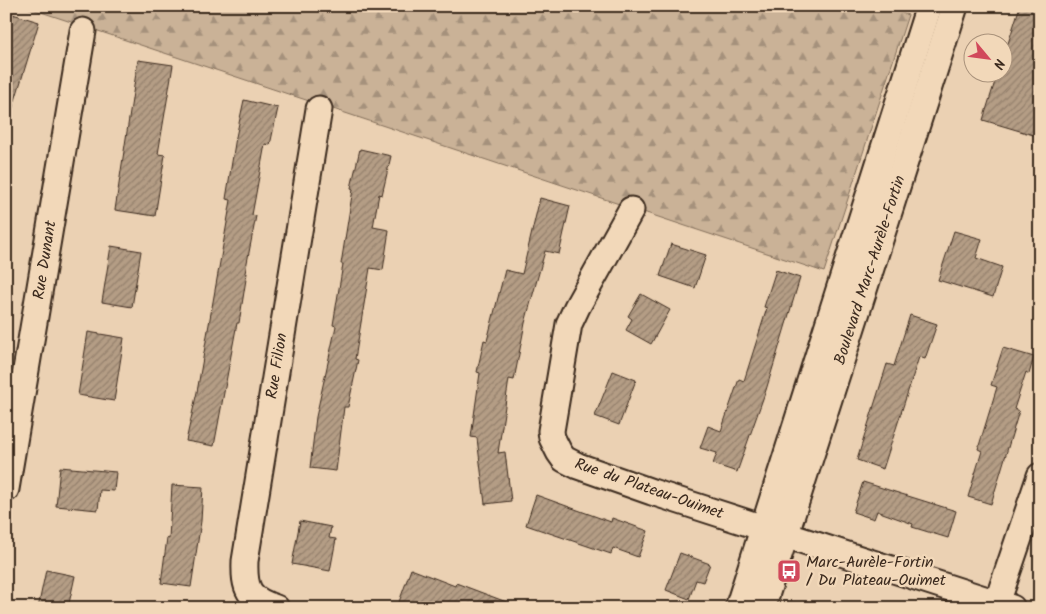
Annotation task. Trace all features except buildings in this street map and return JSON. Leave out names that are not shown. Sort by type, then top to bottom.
[{"type":"street","name":"Boulevard Marc-Aurèle-Fortin","points":[[762,608],[775,531],[929,6]]},
{"type":"street","name":"Boulevard Marc-Aurèle-Fortin","points":[[738,608],[775,531],[955,6]]},
{"type":"street","name":"Rue Dunant","points":[[6,489],[13,408],[83,31]]},
{"type":"street","name":"Rue Filion","points":[[276,608],[260,602],[250,593],[246,584],[245,561],[319,109]]},
{"type":"street","name":"Rue du Plateau-Ouimet","points":[[631,210],[569,324],[551,423],[552,438],[564,459],[652,492],[1005,605]]},
{"type":"street","points":[[1005,605],[1040,476]]},
{"type":"green space","points":[[23,6],[881,6],[908,15],[824,272]]},
{"type":"place","name":"Marc-Aurèle-Fortin / Du Plateau-Ouimet","points":[[789,571]]}]
